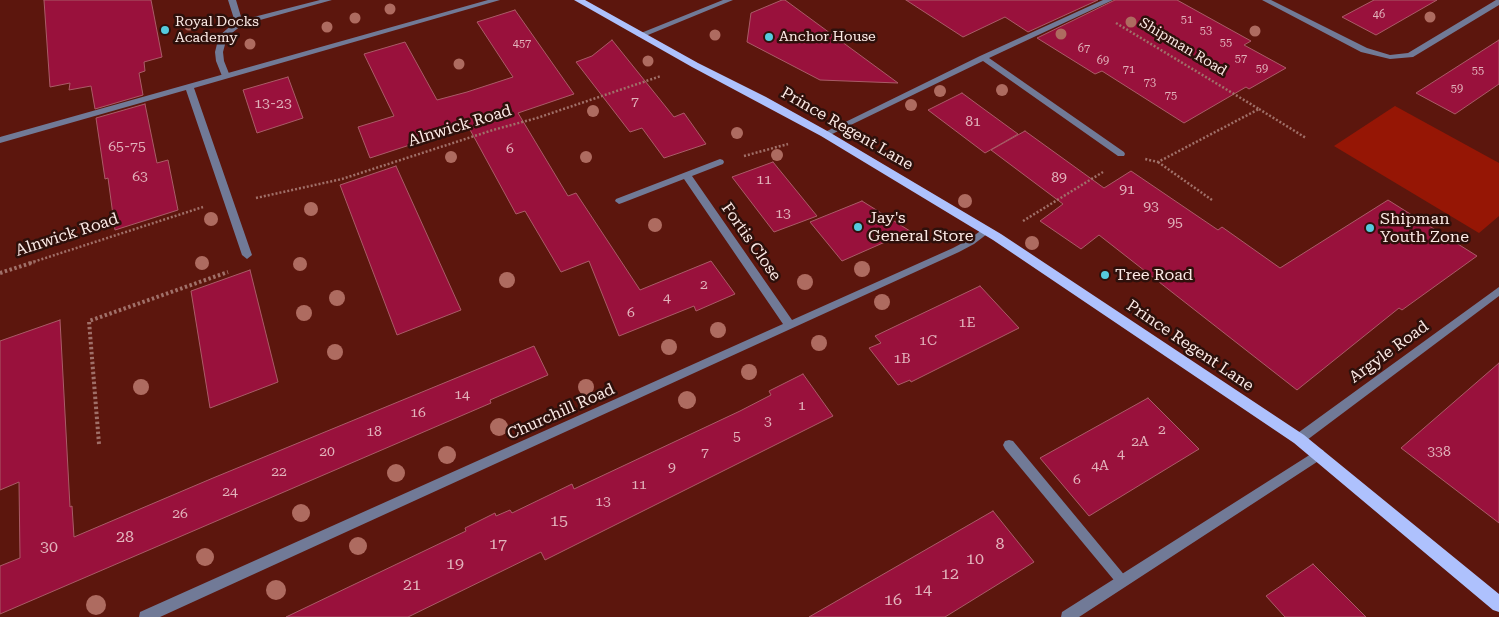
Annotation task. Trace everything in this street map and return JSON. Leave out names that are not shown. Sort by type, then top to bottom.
[{"type":"main road","name":"Prince Regent Lane","points":[[578,0],[825,134],[992,234],[1299,439],[1499,604]]},
{"type":"street","points":[[232,0],[239,23]]},
{"type":"street","points":[[226,76],[220,61],[219,52],[224,36],[239,23],[328,0]]},
{"type":"street","points":[[0,140],[496,0]]},
{"type":"street","points":[[640,35],[730,0]]},
{"type":"street","points":[[825,134],[983,58],[1110,0]]},
{"type":"street","points":[[1266,0],[1364,50],[1390,57],[1410,55],[1499,2]]},
{"type":"street","points":[[983,58],[1121,154]]},
{"type":"street","points":[[190,86],[247,254]]},
{"type":"street","points":[[619,201],[720,162]]},
{"type":"street","name":"Fortis Close","points":[[686,175],[790,326]]},
{"type":"street","name":"Churchill Road","points":[[145,617],[992,234]]},
{"type":"street","name":"Argyle Road","points":[[1299,439],[1499,291]]},
{"type":"street","points":[[1009,445],[1122,581]]},
{"type":"street","points":[[1067,617],[1319,454]]},
{"type":"path","name":"Shipman Road","points":[[1092,9],[1306,138]]},
{"type":"path","name":"Alnwick Road","points":[[0,273],[206,206],[264,197],[342,179],[695,65]]},
{"type":"path","points":[[1158,162],[1259,109]]},
{"type":"path","points":[[720,162],[825,134]]},
{"type":"path","points":[[1138,157],[1158,162],[1212,200]]},
{"type":"path","points":[[992,234],[1107,170]]},
{"type":"path","points":[[99,444],[89,321],[250,264],[247,254]]},
{"type":"shaded area","points":[[1395,106],[1499,163],[1499,216],[1479,233],[1334,146]]},
{"type":"building","points":[[44,0],[151,0],[162,57],[144,62],[145,71],[139,73],[143,95],[95,109],[91,86],[69,90],[70,83],[50,87]]},
{"type":"building","name":"Anchor House","points":[[785,0],[898,83],[820,80],[747,42],[751,13]]},
{"type":"building","points":[[906,0],[1098,0],[1028,32],[1005,17],[963,37]]},
{"type":"building","points":[[1115,0],[1177,0],[1251,41],[1244,45],[1286,68],[1249,89],[1246,87],[1184,123],[1102,71],[1095,74],[1037,38]]},
{"type":"building","points":[[1374,0],[1437,0],[1376,35],[1342,17]]},
{"type":"building","points":[[515,10],[574,94],[518,113],[568,196],[576,193],[640,290],[711,261],[735,294],[696,311],[694,306],[619,336],[589,261],[561,272],[525,211],[516,214],[468,126],[370,158],[358,127],[394,116],[364,54],[405,42],[437,100],[467,92],[513,77],[477,22]]},
{"type":"building","points":[[612,40],[674,117],[684,113],[706,144],[664,158],[642,128],[630,132],[576,62],[592,56]]},
{"type":"building","points":[[1499,40],[1499,84],[1455,114],[1416,93]]},
{"type":"building","points":[[288,77],[303,118],[257,133],[243,90]]},
{"type":"building","points":[[962,93],[1018,134],[985,153],[928,110]]},
{"type":"building","points":[[145,104],[157,163],[168,160],[178,210],[115,230],[108,178],[105,179],[96,118]]},
{"type":"building","points":[[1025,131],[1104,188],[1131,171],[1218,230],[1222,227],[1280,268],[1388,200],[1477,256],[1402,310],[1399,308],[1297,390],[1099,235],[1081,249],[1040,221],[1063,204],[991,150]]},
{"type":"building","points":[[773,162],[817,216],[774,232],[732,177]]},
{"type":"building","points":[[396,166],[461,310],[397,335],[340,185]]},
{"type":"building","name":"Jay's General Store","points":[[862,201],[910,231],[842,261],[810,222]]},
{"type":"building","points":[[250,270],[278,382],[210,408],[191,291]]},
{"type":"building","points":[[980,286],[1019,328],[911,382],[910,380],[898,385],[869,348],[881,343],[875,336]]},
{"type":"building","points":[[60,320],[70,507],[72,506],[74,537],[534,346],[548,375],[490,400],[491,403],[0,614],[0,566],[20,558],[19,482],[0,490],[0,341]]},
{"type":"building","points":[[1499,363],[1499,523],[1401,448]]},
{"type":"building","points":[[803,374],[833,416],[545,560],[541,552],[408,617],[286,617],[466,531],[465,528],[495,513],[496,516],[510,510],[512,513],[572,484],[574,489],[740,411],[771,395],[769,391]]},
{"type":"building","points":[[1148,398],[1199,449],[1089,516],[1040,458]]},
{"type":"building","points":[[993,511],[1034,562],[945,617],[809,617]]},
{"type":"building","points":[[1313,564],[1366,617],[1285,617],[1266,596]]},
{"type":"place","name":"Royal Docks Academy","points":[[165,30]]},
{"type":"place","name":"Anchor House","points":[[769,37]]},
{"type":"place","name":"Jay's General Store","points":[[858,227]]},
{"type":"place","name":"Shipman Youth Zone","points":[[1370,228]]},
{"type":"place","name":"Tree Road","points":[[1105,275]]}]
